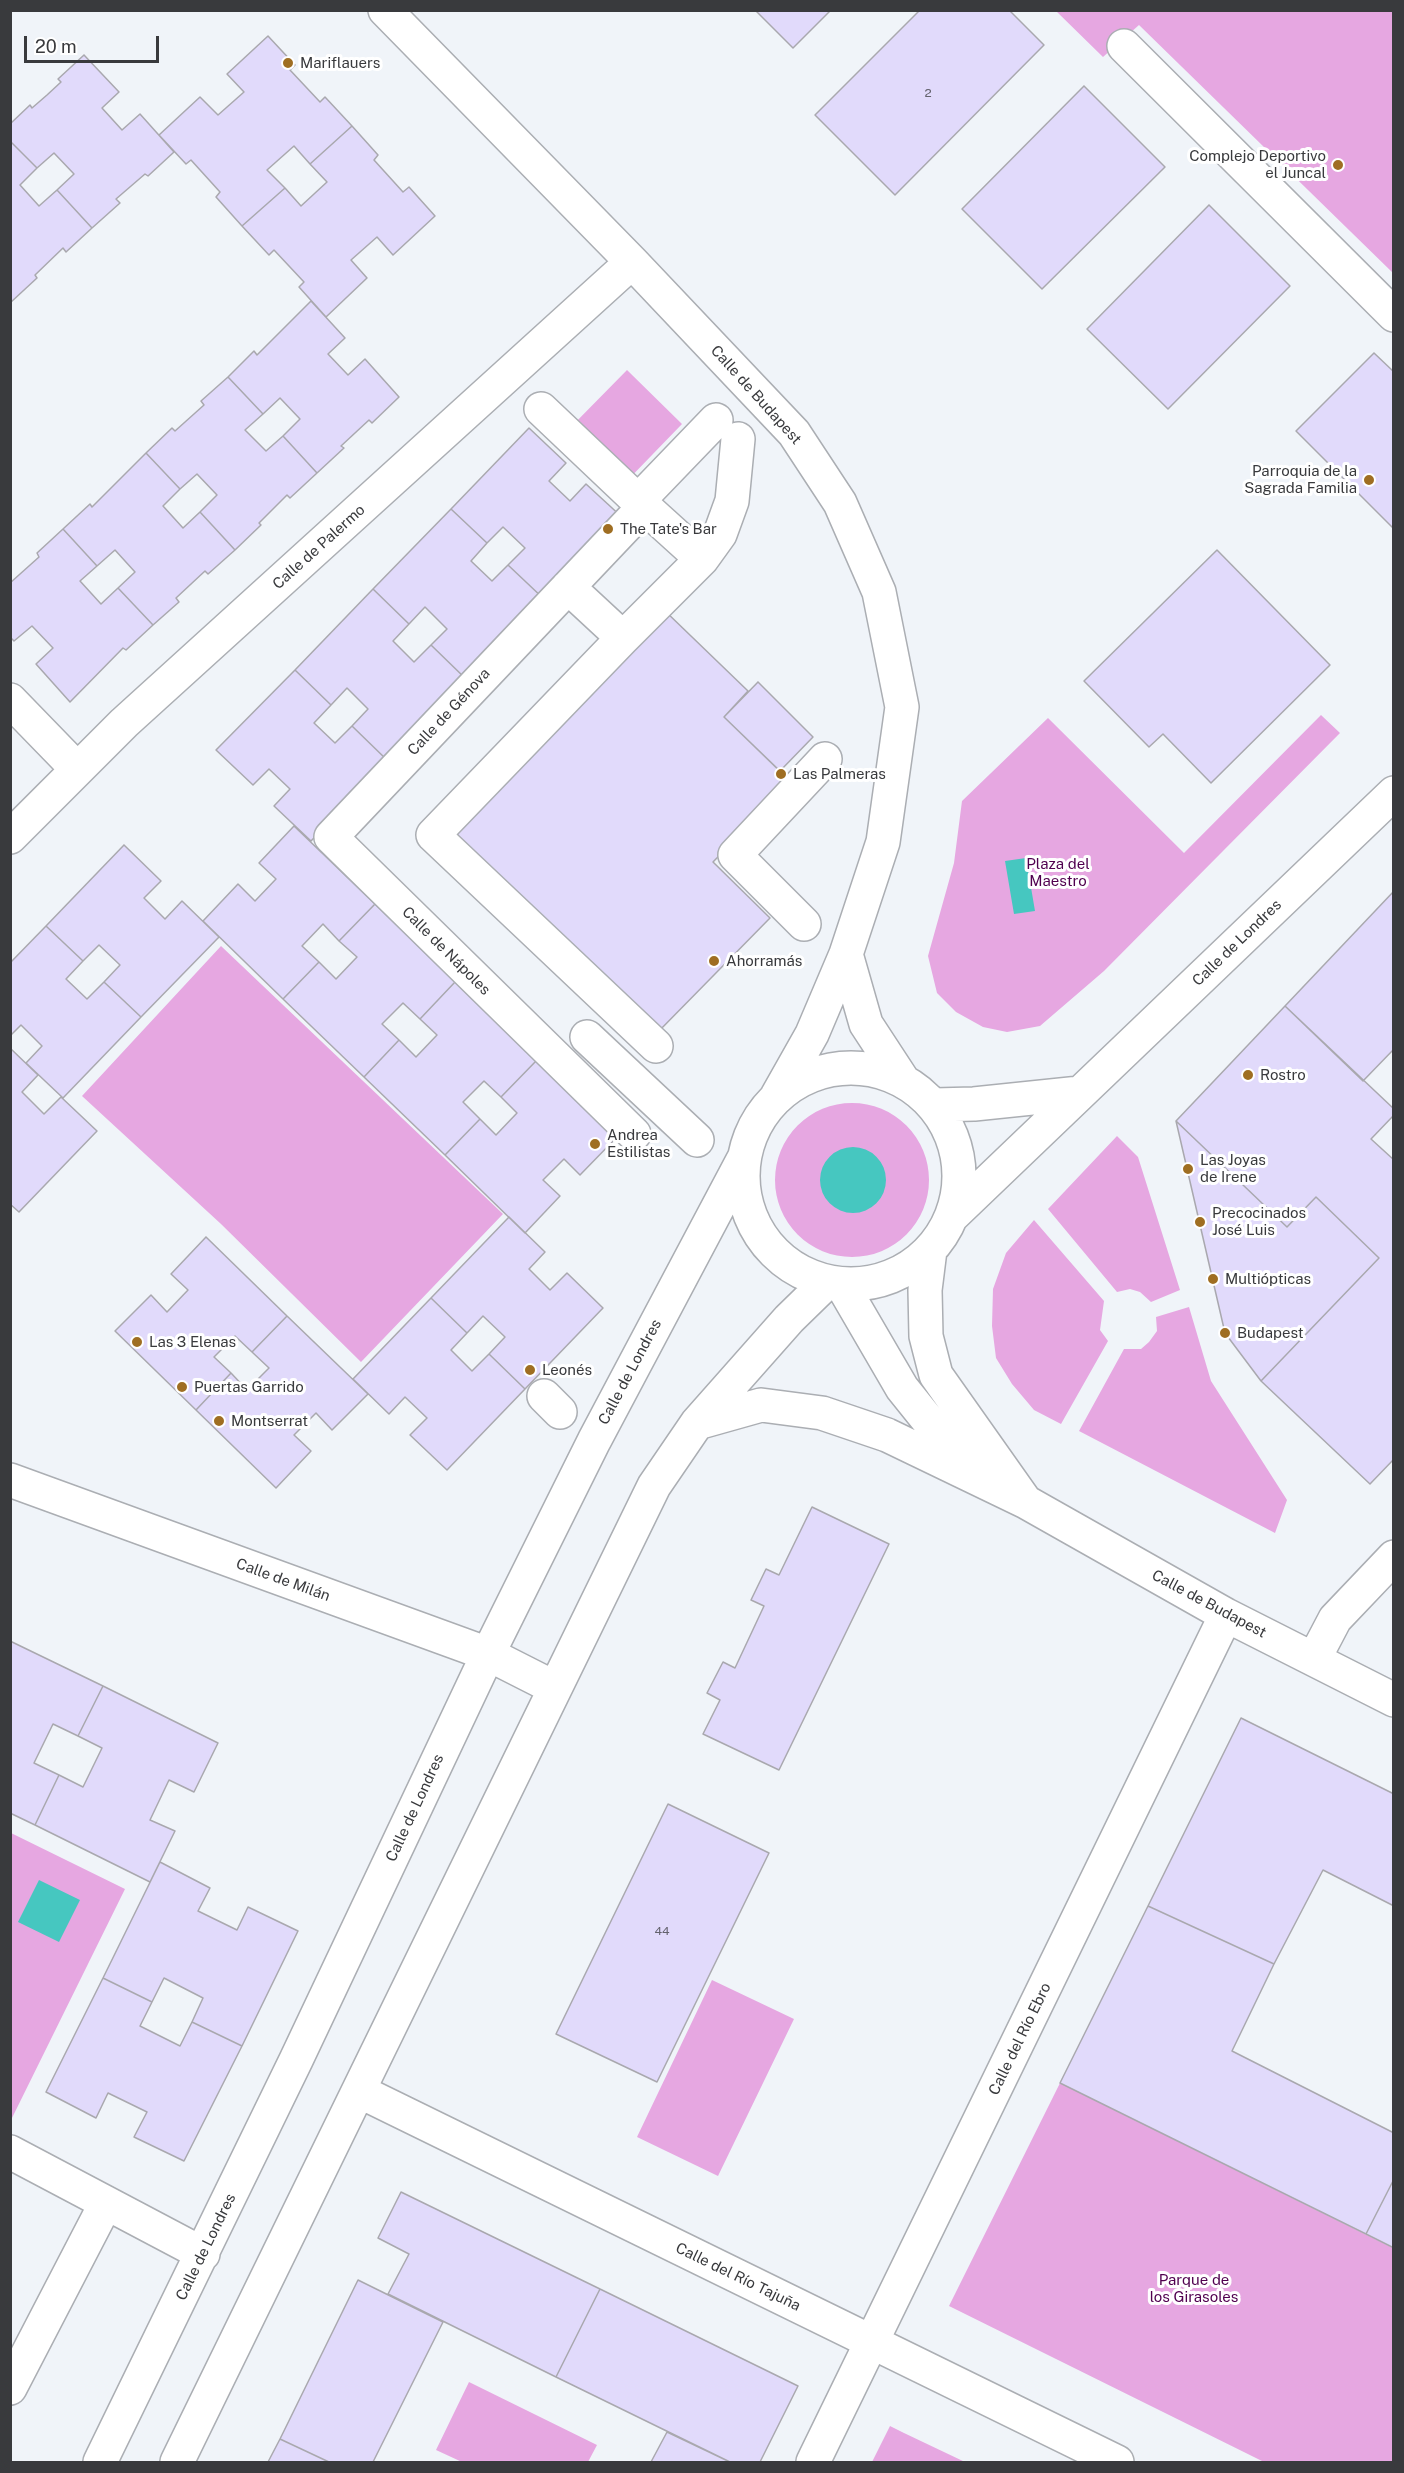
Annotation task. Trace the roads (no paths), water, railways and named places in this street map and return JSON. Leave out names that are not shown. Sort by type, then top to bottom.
[{"type":"street","name":"Calle de Budapest","points":[[385,10],[632,262],[794,433],[840,503],[879,592],[902,707],[883,842],[846,954],[812,1034],[777,1096]]},
{"type":"street","points":[[1124,46],[1394,315]]},
{"type":"street","name":"Calle de Palermo","points":[[10,837],[77,770],[632,262]]},
{"type":"street","points":[[541,409],[702,559]]},
{"type":"street","name":"Calle de Génova","points":[[331,837],[568,587],[641,504],[727,430],[732,501],[720,534],[702,559],[433,836],[616,1008]]},
{"type":"street","points":[[568,587],[623,638]]},
{"type":"street","points":[[10,700],[77,770]]},
{"type":"street","points":[[804,924],[735,855],[825,759]]},
{"type":"street","name":"Calle de Londres","points":[[952,1216],[1394,793]]},
{"type":"street","name":"Calle de Nápoles","points":[[331,837],[634,1134]]},
{"type":"street","points":[[846,954],[866,1024],[902,1079],[934,1105],[953,1136],[960,1172],[952,1216],[930,1250],[896,1275],[862,1284],[834,1284],[782,1260],[758,1232],[745,1201],[743,1160],[755,1124],[777,1096],[810,1075],[845,1067],[874,1069],[902,1079]]},
{"type":"street","points":[[562,1064],[616,1008],[656,1046]]},
{"type":"street","points":[[588,1037],[697,1140]]},
{"type":"street","points":[[934,1105],[974,1104],[1080,1093]]},
{"type":"street","name":"Calle de Londres","points":[[100,2463],[203,2254],[488,1654],[599,1431],[743,1160]]},
{"type":"street","name":"Calle de Budapest","points":[[930,1250],[925,1290],[926,1336],[936,1376],[1026,1502]]},
{"type":"street","name":"Calle de Budapest","points":[[834,1284],[902,1388],[972,1476]]},
{"type":"street","points":[[177,2463],[654,1486],[697,1423],[789,1319],[834,1284]]},
{"type":"street","name":"Calle de Budapest","points":[[697,1423],[761,1405],[822,1413],[887,1435],[1026,1502],[1226,1615],[1394,1700]]},
{"type":"street","name":"Calle de Milán","points":[[10,1480],[488,1654],[554,1687]]},
{"type":"street","points":[[1314,1659],[1335,1619],[1394,1557]]},
{"type":"street","name":"Calle del Río Ebro","points":[[813,2463],[1226,1615]]},
{"type":"street","name":"Calle del Río Tajuña","points":[[359,2091],[1117,2463]]},
{"type":"street","points":[[10,2152],[203,2254]]},
{"type":"street","points":[[10,2388],[106,2203]]},
{"type":"water","points":[[1026,858],[1035,911],[1014,914],[1005,861]]},
{"type":"water","points":[[846,1147],[860,1147],[872,1152],[881,1161],[886,1180],[884,1193],[877,1204],[860,1213],[846,1213],[834,1208],[825,1199],[820,1187],[820,1173],[825,1161],[834,1152]]},
{"type":"water","points":[[39,1880],[80,1900],[59,1942],[18,1922]]},
{"type":"place","name":"Mariflauers","points":[[288,63]]},
{"type":"place","name":"Complejo Deportivo el Juncal","points":[[1338,165]]},
{"type":"place","name":"Parroquia de la Sagrada Familia","points":[[1369,480]]},
{"type":"place","name":"The Tate's Bar","points":[[608,529]]},
{"type":"place","name":"Las Palmeras","points":[[781,774]]},
{"type":"place","name":"Ahorramás","points":[[714,961]]},
{"type":"place","name":"Rostro","points":[[1248,1075]]},
{"type":"place","name":"Andrea Estilistas","points":[[595,1144]]},
{"type":"place","name":"Las Joyas de Irene","points":[[1188,1169]]},
{"type":"place","name":"Precocinados José Luis","points":[[1200,1222]]},
{"type":"place","name":"Multiópticas","points":[[1213,1279]]},
{"type":"place","name":"Budapest","points":[[1225,1333]]},
{"type":"place","name":"Las 3 Elenas","points":[[137,1342]]},
{"type":"place","name":"Leonés","points":[[530,1370]]},
{"type":"place","name":"Puertas Garrido","points":[[182,1387]]},
{"type":"place","name":"Montserrat","points":[[219,1421]]},
{"type":"park label","name":"Plaza del Maestro","points":[[1058,872]]},
{"type":"park label","name":"Parque de los Girasoles","points":[[1194,2288]]}]
